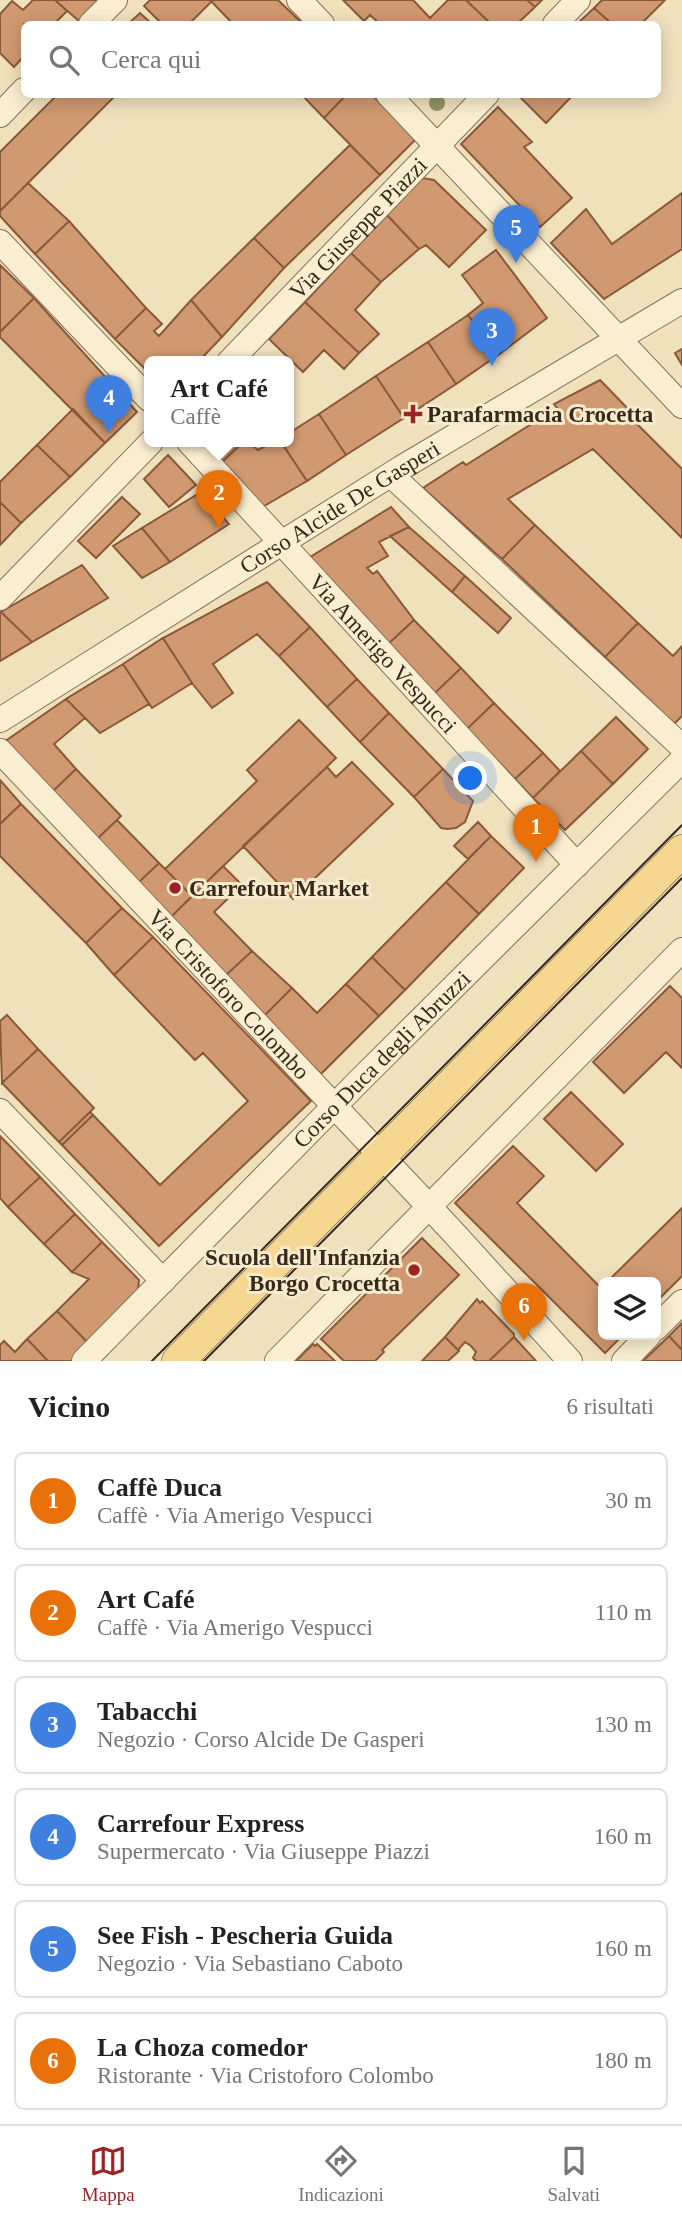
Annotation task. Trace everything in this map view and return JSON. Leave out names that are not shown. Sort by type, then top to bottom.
[{"type":"main road","points":[[178,1361],[682,851]]},
{"type":"street","points":[[94,21],[115,0]]},
{"type":"street","points":[[299,0],[319,21]]},
{"type":"street","points":[[558,21],[578,0]]},
{"type":"street","points":[[0,115],[21,93]]},
{"type":"street","points":[[392,98],[682,406]]},
{"type":"street","name":"Via Giuseppe Piazzi","points":[[235,356],[483,98]]},
{"type":"street","points":[[0,242],[144,394]]},
{"type":"street","name":"Corso Alcide De Gasperi","points":[[0,720],[391,475],[682,301]]},
{"type":"street","points":[[0,598],[146,447]]},
{"type":"street","name":"Via Amerigo Vespucci","points":[[193,447],[577,865]]},
{"type":"street","points":[[391,475],[682,747]]},
{"type":"street","name":"Via Cristoforo Colombo","points":[[0,751],[570,1361]]},
{"type":"street","name":"Corso Duca degli Abruzzi","points":[[84,1361],[682,760]]},
{"type":"street","points":[[277,1361],[428,1207],[677,966]]},
{"type":"street","points":[[0,1111],[163,1281]]},
{"type":"street","points":[[661,1323],[682,1301]]},
{"type":"street","points":[[624,1361],[644,1340]]},
{"type":"building","points":[[33,0],[55,0],[67,11],[57,21],[21,21],[21,59],[14,67],[0,53],[0,14],[12,1],[23,10]]},
{"type":"building","points":[[55,0],[104,0],[83,21],[79,21]]},
{"type":"building","points":[[150,0],[211,2],[192,21],[159,21],[144,6]]},
{"type":"building","points":[[210,0],[278,0],[300,21],[230,21]]},
{"type":"building","points":[[343,0],[413,0],[430,18],[448,0],[466,0],[488,21],[377,21],[370,15],[364,21]]},
{"type":"building","points":[[466,0],[527,0],[535,7],[520,21],[488,21]]},
{"type":"building","points":[[527,0],[542,0],[535,7]]},
{"type":"building","points":[[602,0],[665,0],[644,21],[609,21],[594,8]]},
{"type":"building","points":[[594,8],[609,21],[580,21]]},
{"type":"building","points":[[140,13],[149,21],[131,21]]},
{"type":"building","points":[[54,98],[113,98],[0,211],[0,152]]},
{"type":"building","points":[[305,98],[343,98],[324,118]]},
{"type":"building","points":[[343,98],[375,98],[416,139],[380,175],[324,118]]},
{"type":"building","points":[[521,98],[570,98],[546,123]]},
{"type":"building","points":[[498,107],[532,142],[524,147],[572,198],[540,227],[461,144]]},
{"type":"building","points":[[350,145],[380,175],[284,268],[254,238]]},
{"type":"building","points":[[422,178],[434,180],[486,230],[449,267],[426,245],[419,249],[387,215]]},
{"type":"building","points":[[28,183],[69,221],[35,254],[0,216],[0,211]]},
{"type":"building","points":[[682,193],[682,249],[604,299],[551,243],[586,209],[612,244]]},
{"type":"building","points":[[387,215],[419,249],[381,282],[351,253]]},
{"type":"building","points":[[69,221],[146,308],[115,339],[35,254]]},
{"type":"building","points":[[254,238],[284,268],[222,337],[191,300]]},
{"type":"building","points":[[496,250],[547,318],[498,355],[468,315],[483,303],[462,275]]},
{"type":"building","points":[[351,253],[381,282],[355,310],[379,334],[359,353],[305,302]]},
{"type":"building","points":[[0,265],[34,298],[0,332]]},
{"type":"building","points":[[34,298],[137,412],[105,443],[0,337],[0,332]]},
{"type":"building","points":[[191,300],[222,337],[204,356],[144,356],[144,368],[115,339],[146,308],[162,324],[154,331],[159,336]]},
{"type":"building","points":[[305,302],[359,353],[344,369],[324,350],[303,372],[294,363],[294,356],[287,356],[269,339]]},
{"type":"building","points":[[468,315],[498,355],[456,384],[428,342]]},
{"type":"building","points":[[428,342],[456,384],[404,418],[376,376]]},
{"type":"building","points":[[682,349],[682,365],[675,353]]},
{"type":"building","points":[[376,376],[404,418],[346,455],[319,414]]},
{"type":"building","points":[[600,380],[634,415],[631,418],[682,469],[682,538],[593,449],[508,499],[535,525],[502,559],[423,488],[463,462],[466,465],[557,408],[554,404]]},
{"type":"building","points":[[73,409],[105,443],[70,477],[37,445]]},
{"type":"building","points":[[319,414],[346,455],[307,481],[284,447],[294,447],[294,430]]},
{"type":"building","points":[[37,445],[70,477],[21,523],[0,502],[0,482]]},
{"type":"building","points":[[205,447],[238,447],[220,464]]},
{"type":"building","points":[[238,447],[254,447],[258,450],[264,447],[284,447],[307,481],[259,509],[220,464]]},
{"type":"building","points":[[168,455],[196,485],[169,507],[144,479]]},
{"type":"building","points":[[201,492],[229,524],[170,562],[142,528]]},
{"type":"building","points":[[122,497],[140,514],[96,558],[78,541]]},
{"type":"building","points":[[0,502],[21,523],[0,545]]},
{"type":"building","points":[[391,507],[409,527],[379,542],[388,556],[367,568],[373,574],[377,571],[414,620],[387,645],[307,559]]},
{"type":"building","points":[[535,525],[638,623],[605,657],[502,559]]},
{"type":"building","points":[[409,527],[465,576],[452,592],[390,536]]},
{"type":"building","points":[[142,528],[170,562],[142,578],[113,546]]},
{"type":"building","points":[[82,565],[108,598],[32,642],[1,612]]},
{"type":"building","points":[[465,576],[511,618],[498,633],[452,592]]},
{"type":"building","points":[[267,582],[310,627],[279,656],[257,634],[213,664],[233,693],[212,708],[163,638]]},
{"type":"building","points":[[0,613],[32,642],[0,661]]},
{"type":"building","points":[[414,620],[461,668],[434,694],[387,645]]},
{"type":"building","points":[[638,623],[673,656],[682,646],[682,716],[674,724],[605,657]]},
{"type":"building","points":[[310,627],[357,679],[327,707],[279,656]]},
{"type":"building","points":[[163,638],[192,683],[152,708],[123,664]]},
{"type":"building","points":[[123,664],[149,704],[100,733],[66,699]]},
{"type":"building","points":[[461,668],[494,703],[467,729],[434,694]]},
{"type":"building","points":[[357,679],[389,713],[360,742],[327,707]]},
{"type":"building","points":[[66,699],[85,718],[54,744],[76,769],[50,794],[4,742]]},
{"type":"building","points":[[494,703],[543,753],[515,779],[467,729]]},
{"type":"building","points":[[389,713],[443,769],[414,797],[360,742]]},
{"type":"building","points":[[616,717],[648,749],[613,784],[581,751]]},
{"type":"building","points":[[299,720],[336,758],[192,896],[165,869],[257,781],[247,770]]},
{"type":"building","points":[[581,751],[613,784],[565,830],[533,798]]},
{"type":"building","points":[[543,753],[560,771],[533,798],[515,779]]},
{"type":"building","points":[[352,762],[393,804],[293,899],[243,846],[327,767],[336,777]]},
{"type":"building","points":[[76,769],[121,816],[95,841],[50,794]]},
{"type":"building","points":[[443,769],[473,801],[465,822],[456,828],[441,828],[414,797]]},
{"type":"building","points":[[0,780],[21,804],[0,824]]},
{"type":"building","points":[[21,804],[122,908],[86,943],[0,856],[0,824]]},
{"type":"building","points":[[117,820],[159,863],[136,885],[95,841]]},
{"type":"building","points":[[478,822],[491,836],[468,859],[454,846]]},
{"type":"building","points":[[491,836],[524,868],[479,914],[446,882]]},
{"type":"building","points":[[159,863],[192,896],[169,919],[136,885]]},
{"type":"building","points":[[223,866],[242,885],[214,912],[252,951],[225,976],[169,919]]},
{"type":"building","points":[[446,882],[479,914],[405,990],[372,957]]},
{"type":"building","points":[[122,908],[153,937],[114,975],[86,943]]},
{"type":"building","points":[[153,937],[311,1101],[159,1246],[62,1145],[93,1115],[160,1185],[248,1101],[203,1053],[195,1060],[114,975]]},
{"type":"building","points":[[252,951],[292,988],[263,1017],[225,976]]},
{"type":"building","points":[[372,957],[405,990],[379,1016],[346,984]]},
{"type":"building","points":[[346,984],[379,1016],[321,1074],[263,1017],[292,988],[317,1013]]},
{"type":"building","points":[[670,986],[682,998],[682,1068],[666,1052],[624,1093],[593,1062]]},
{"type":"building","points":[[7,1015],[38,1049],[2,1083],[0,1021]]},
{"type":"building","points":[[38,1049],[94,1108],[59,1142],[2,1083]]},
{"type":"building","points":[[571,1092],[623,1144],[596,1171],[544,1119]]},
{"type":"building","points":[[90,1112],[93,1115],[62,1145],[59,1142]]},
{"type":"building","points":[[0,1136],[40,1177],[8,1207],[0,1198]]},
{"type":"building","points":[[513,1146],[544,1176],[517,1203],[598,1285],[598,1340],[618,1340],[605,1353],[455,1203]]},
{"type":"building","points":[[40,1177],[75,1214],[44,1244],[8,1207]]},
{"type":"building","points":[[682,1208],[682,1276],[661,1297],[661,1277],[612,1277]]},
{"type":"building","points":[[75,1214],[102,1242],[72,1272],[44,1244]]},
{"type":"building","points":[[422,1238],[459,1275],[382,1350],[384,1352],[375,1361],[344,1361],[321,1339]]},
{"type":"building","points":[[102,1242],[139,1280],[137,1300],[90,1345],[57,1311],[89,1279],[72,1272]]},
{"type":"building","points":[[477,1299],[514,1334],[489,1361],[476,1361],[473,1358],[476,1352],[471,1346],[465,1342],[458,1350],[445,1337]]},
{"type":"building","points":[[57,1311],[90,1345],[74,1361],[48,1361],[27,1339]]},
{"type":"building","points":[[682,1323],[682,1350],[669,1336]]},
{"type":"building","points":[[669,1336],[682,1350],[682,1361],[643,1361]]},
{"type":"building","points":[[445,1337],[459,1351],[448,1361],[422,1361]]},
{"type":"building","points":[[514,1337],[536,1361],[489,1361]]},
{"type":"building","points":[[27,1339],[48,1361],[0,1361],[0,1345],[4,1341],[15,1352]]},
{"type":"building","points":[[313,1344],[317,1344],[335,1361],[296,1361]]},
{"type":"tram line","points":[[152,1361],[682,825]]},
{"type":"tram line","points":[[204,1361],[682,878]]},
{"type":"place","name":"See Fish - Pescheria Guida","points":[[516,263]]},
{"type":"place","name":"Tabacchi","points":[[492,366]]},
{"type":"place","name":"Parafarmacia Crocetta","points":[[413,414]]},
{"type":"place","name":"Carrefour Express","points":[[109,433]]},
{"type":"place","name":"Art Café","points":[[219,528]]},
{"type":"place","name":"Caffè Duca","points":[[536,862]]},
{"type":"place","name":"Carrefour Market","points":[[175,888]]},
{"type":"place","name":"Scuola dell'Infanzia Borgo Crocetta","points":[[414,1270]]},
{"type":"place","name":"La Choza comedor","points":[[524,1341]]}]
